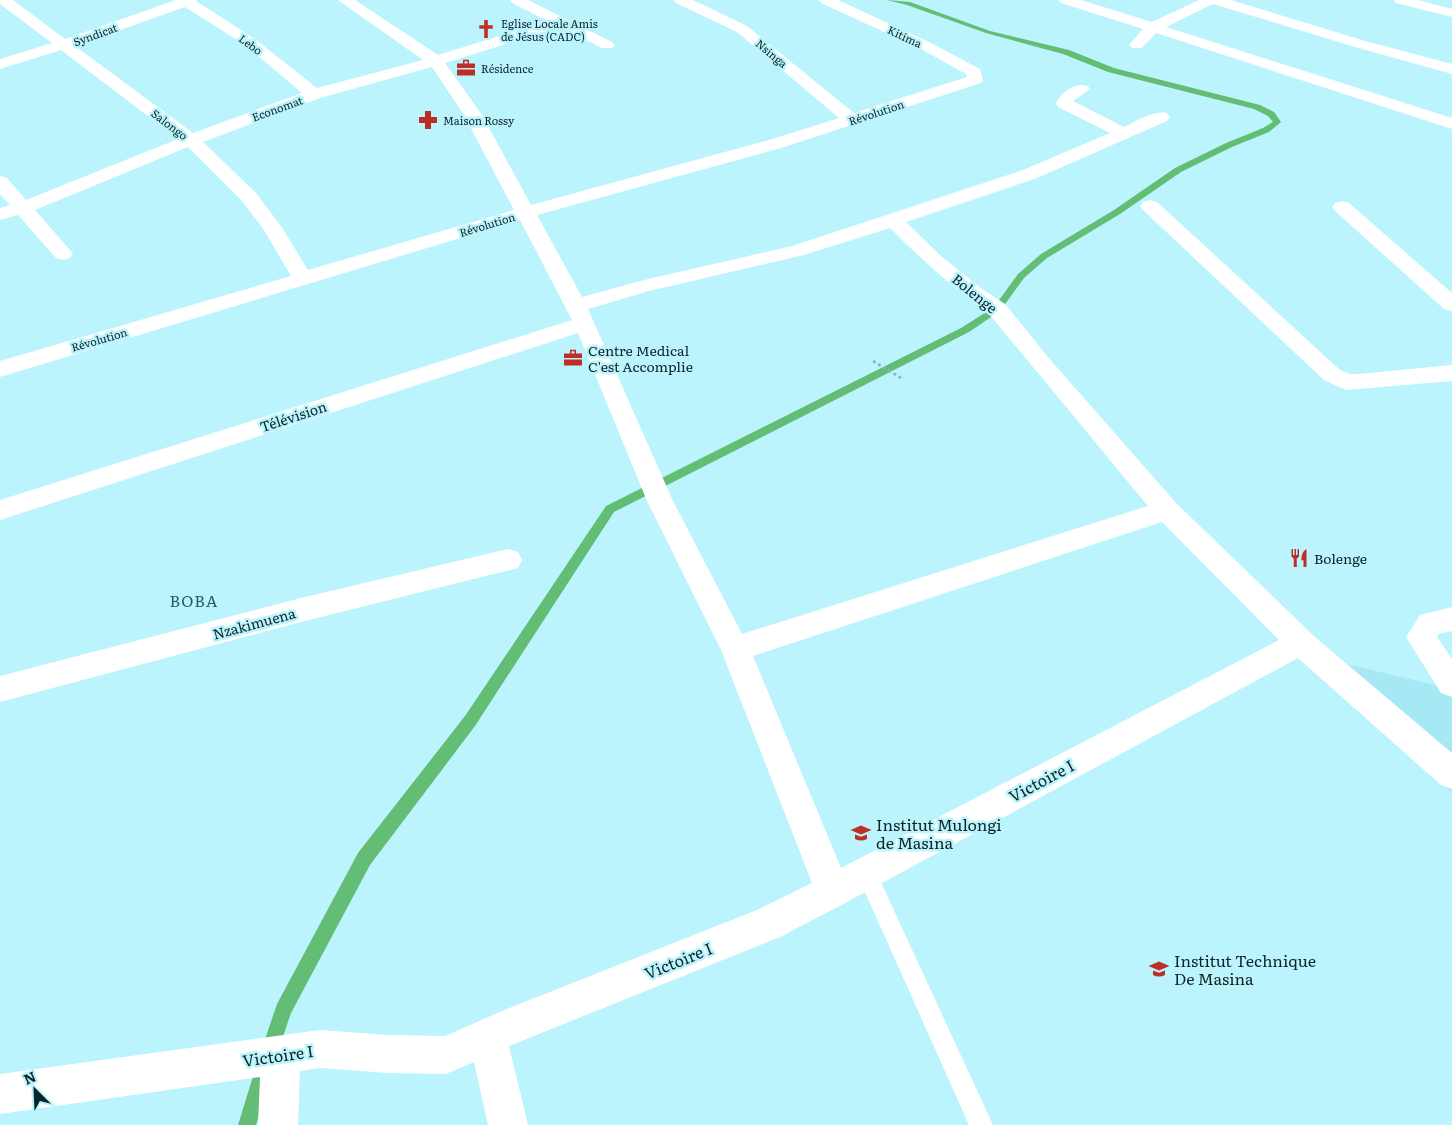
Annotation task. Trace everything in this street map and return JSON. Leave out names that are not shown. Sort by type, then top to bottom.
[{"type":"street","name":"Salongo","points":[[4,0],[191,140],[249,197],[273,229],[304,280]]},
{"type":"street","name":"Syndicat","points":[[0,64],[65,44],[187,0]]},
{"type":"street","name":"Lebo","points":[[187,0],[250,42],[314,94]]},
{"type":"street","points":[[344,0],[436,61],[473,115],[581,315],[643,464],[734,648],[833,891]]},
{"type":"street","points":[[517,0],[607,46]]},
{"type":"street","name":"Nsinga","points":[[681,0],[742,30],[852,120]]},
{"type":"street","name":"Kitima","points":[[826,0],[924,45],[974,72],[975,80]]},
{"type":"street","points":[[1066,0],[1333,84],[1452,124]]},
{"type":"street","points":[[1137,45],[1152,28],[1210,0]]},
{"type":"street","points":[[1216,0],[1452,69]]},
{"type":"street","points":[[1401,0],[1452,13]]},
{"type":"street","name":"Economat","points":[[0,214],[22,208],[191,140],[314,94],[436,61],[562,22]]},
{"type":"street","name":"Révolution","points":[[0,369],[304,280],[524,212],[703,164],[852,120],[975,80]]},
{"type":"street","points":[[1082,90],[1067,98],[1064,103],[1125,134]]},
{"type":"street","name":"Télévision","points":[[0,510],[581,315],[644,286],[797,251],[1030,174],[1161,117]]},
{"type":"street","points":[[0,182],[63,254]]},
{"type":"street","points":[[1150,206],[1332,375],[1346,382],[1359,382],[1452,373]]},
{"type":"street","points":[[1342,207],[1452,304]]},
{"type":"street","name":"Bolenge","points":[[893,220],[934,260],[971,291],[997,309],[1045,368],[1168,510],[1302,642],[1452,774]]},
{"type":"street","points":[[734,648],[1168,510]]},
{"type":"street","name":"Nzakimuena","points":[[0,690],[301,610],[508,560]]},
{"type":"street","points":[[1452,619],[1430,624],[1421,637],[1452,684]]},
{"type":"street","name":"Victoire I","points":[[0,1094],[320,1049],[388,1054],[446,1055],[767,924],[833,891],[1302,642]]},
{"type":"street","points":[[488,1037],[508,1125]]},
{"type":"street","points":[[278,1125],[280,1054]]},
{"type":"lane","points":[[866,872],[980,1125]]},
{"type":"path","points":[[873,361],[901,378]]},
{"type":"shaded area","points":[[1321,658],[1452,689],[1452,793]]},
{"type":"waterway","points":[[270,1051],[283,1010],[364,859],[470,721],[610,509],[965,330],[997,309],[1021,276],[1044,256],[1117,212],[1178,170],[1229,145],[1266,130],[1277,122],[1271,114],[1257,107],[1111,70],[1066,52],[988,32],[908,3],[890,0]]},
{"type":"waterway","points":[[247,1125],[264,1070]]},
{"type":"place","name":"Eglise Locale Amis de Jésus (CADC)","points":[[486,29]]},
{"type":"place","name":"Résidence","points":[[466,68]]},
{"type":"place","name":"Maison Rossy","points":[[428,120]]},
{"type":"place","name":"Centre Medical C'est Accomplie","points":[[573,358]]},
{"type":"place","name":"Bolenge","points":[[1299,558]]},
{"type":"place","name":"Institut Mulongi de Masina","points":[[861,833]]},
{"type":"place","name":"Institut Technique De Masina","points":[[1159,969]]},
{"type":"district","name":"BOBA","points":[[194,600]]}]
